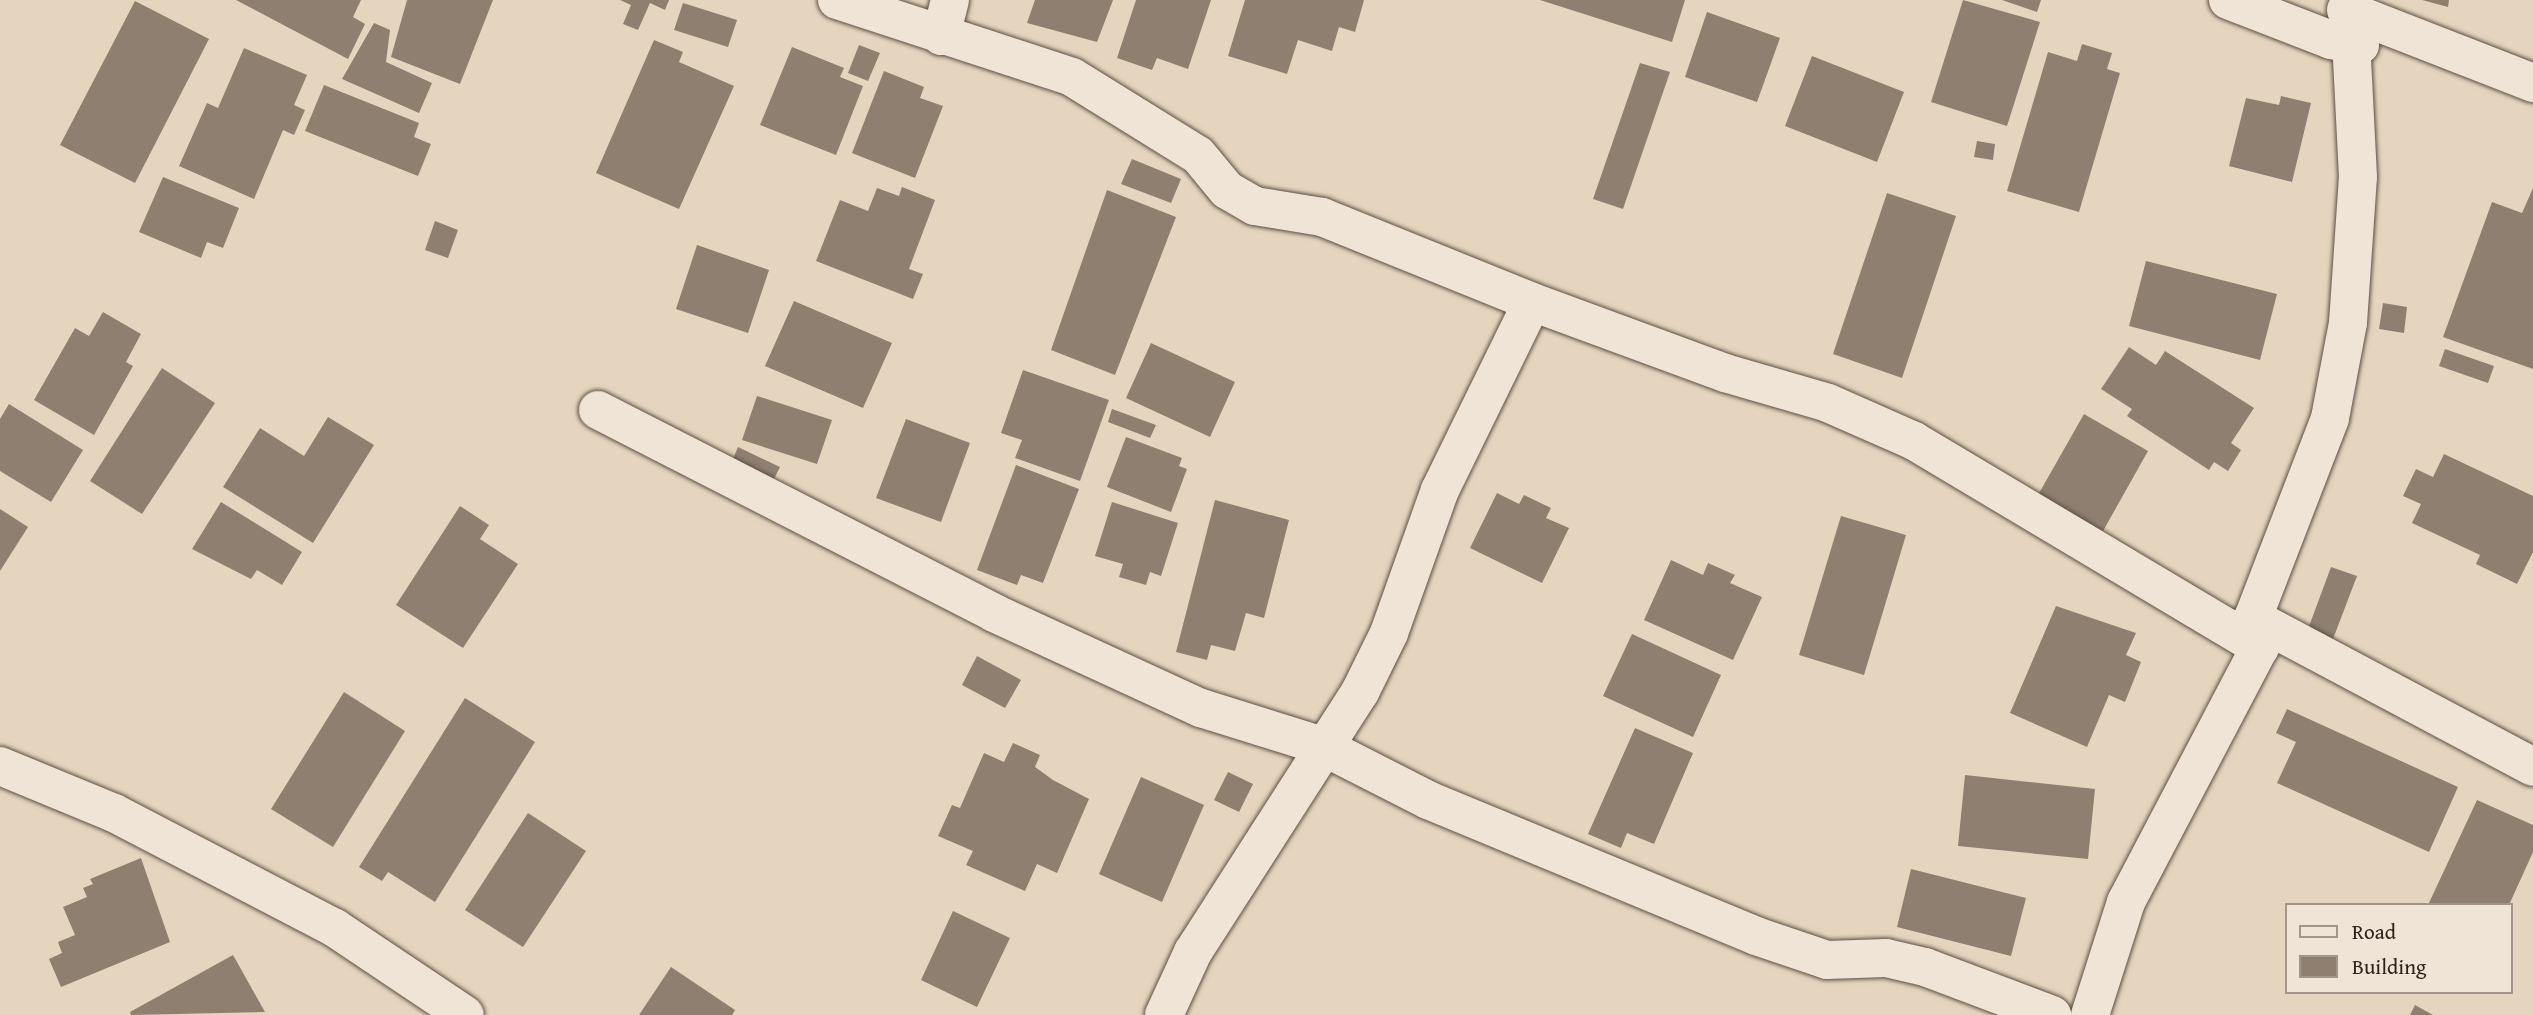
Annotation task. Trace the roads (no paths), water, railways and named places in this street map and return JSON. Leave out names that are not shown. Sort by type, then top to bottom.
[{"type":"street","points":[[838,0],[1072,77],[1198,155],[1227,190],[1255,206],[1322,217],[1532,302],[1726,373],[1828,403],[1914,441],[2257,632],[2533,767]]},
{"type":"street","points":[[941,36],[950,0]]},
{"type":"street","points":[[2228,0],[2360,45],[2347,5]]},
{"type":"street","points":[[2347,5],[2533,83]]},
{"type":"street","points":[[2090,1015],[2126,902],[2257,632],[2330,418],[2348,323],[2358,177],[2347,5]]},
{"type":"street","points":[[1164,1015],[1193,952],[1322,747],[1360,692],[1389,633],[1440,490],[1532,302]]},
{"type":"street","points":[[598,410],[994,613],[1201,708],[1322,747],[1428,800],[1756,936],[1827,960],[1886,958],[1925,967],[2052,1015]]},
{"type":"street","points":[[0,766],[114,813],[335,928],[465,1015]]}]
